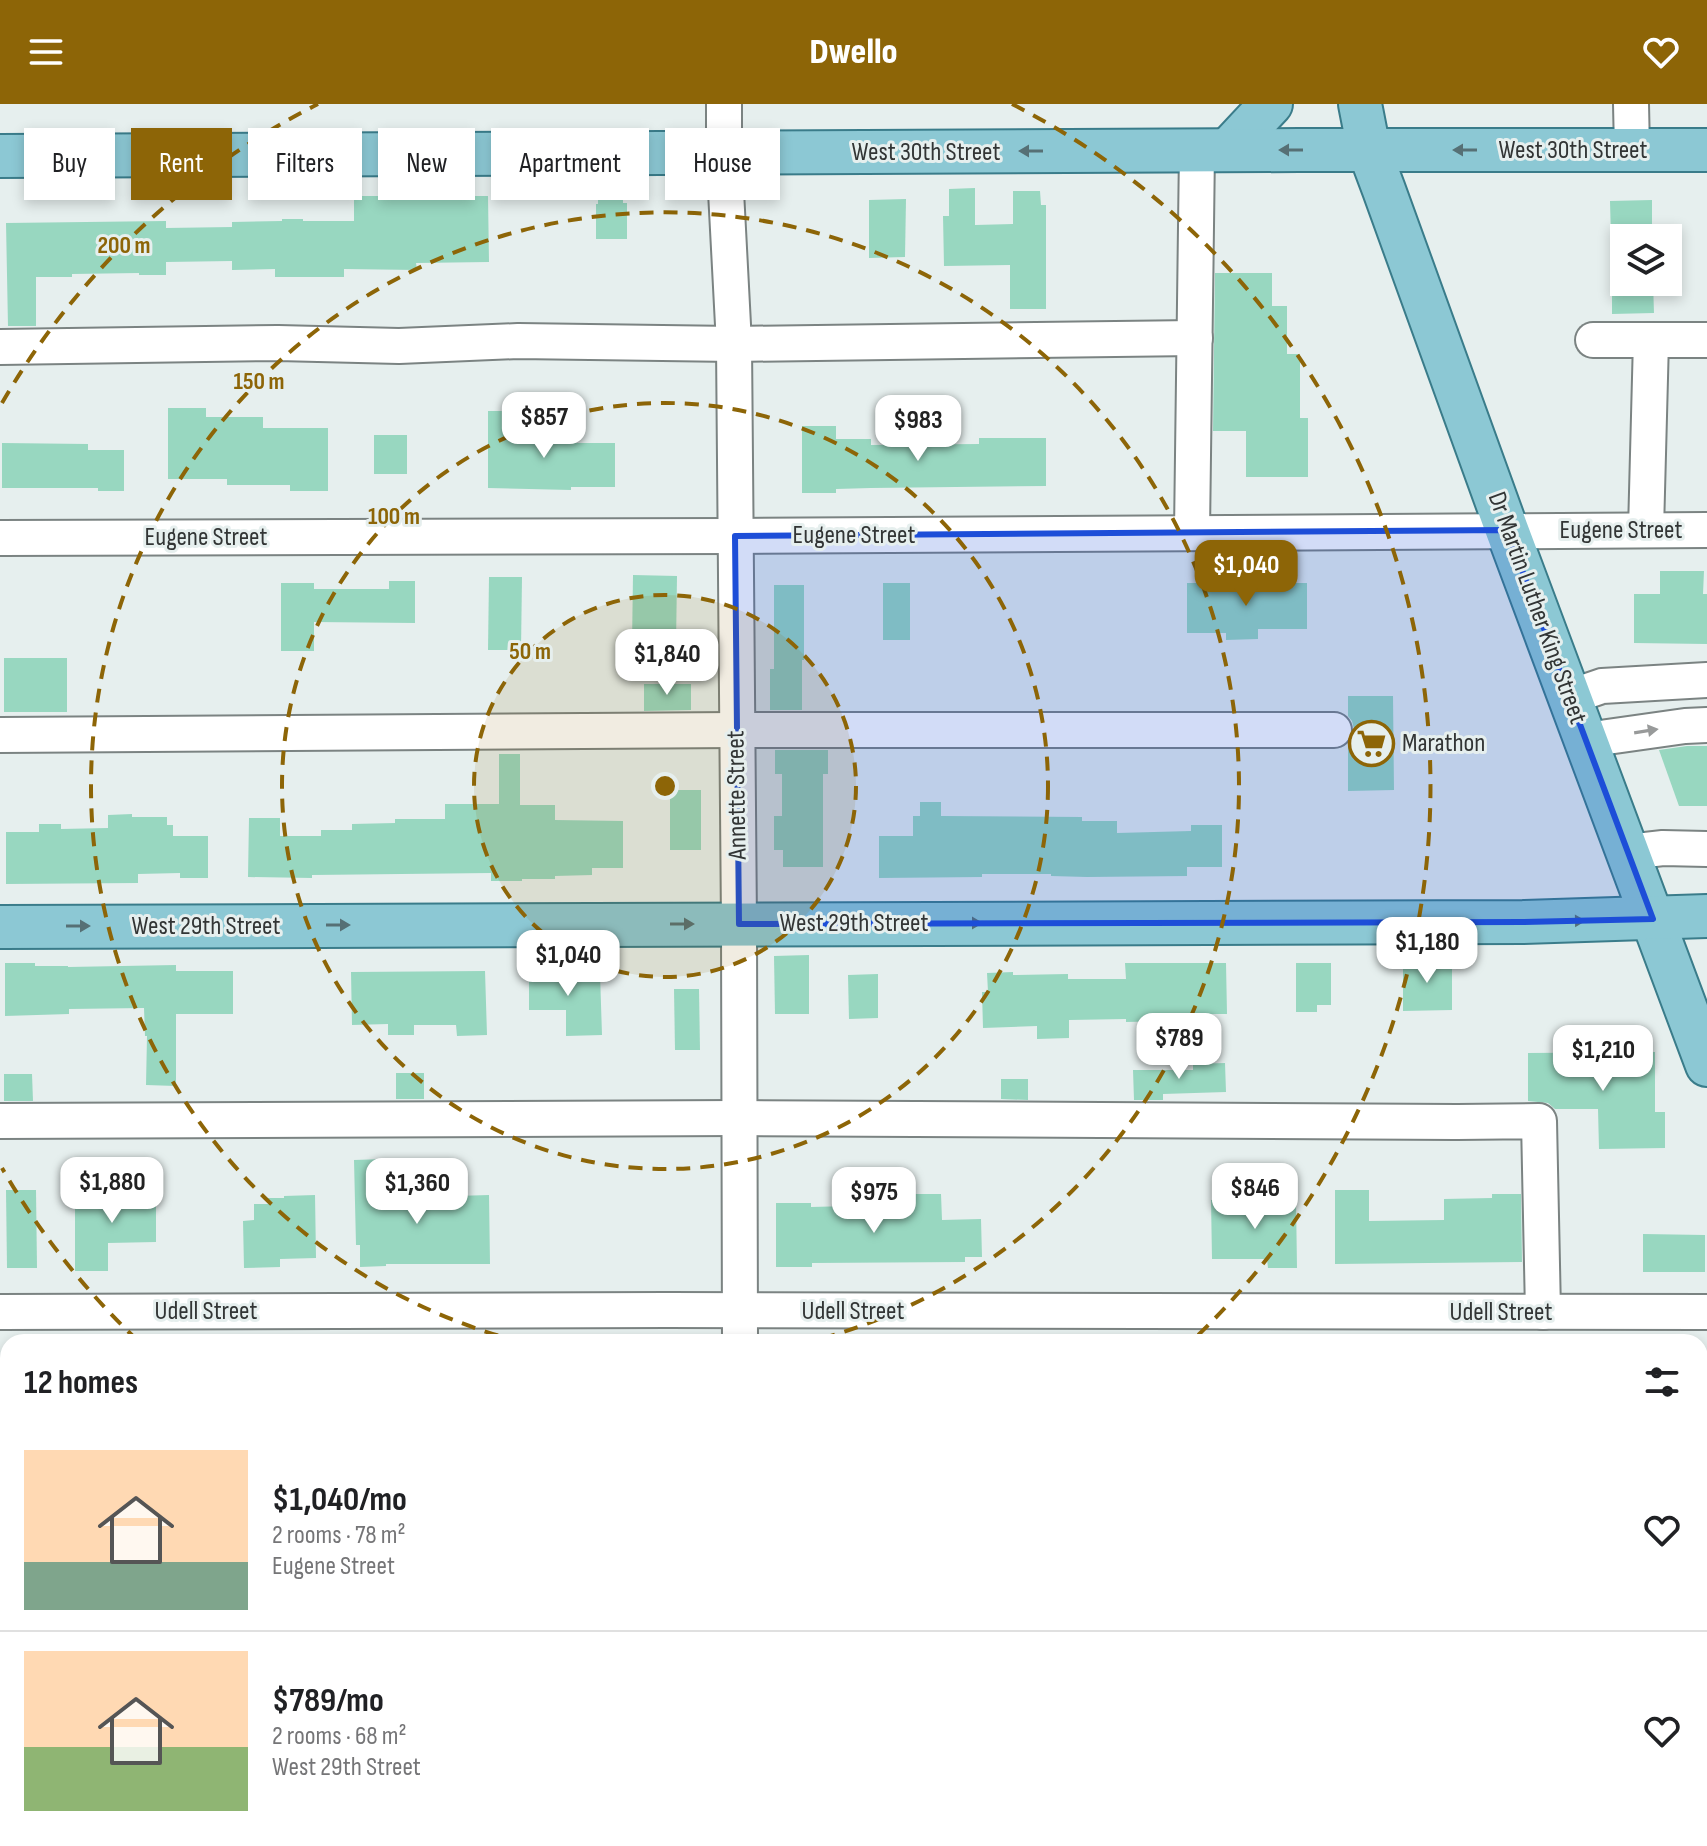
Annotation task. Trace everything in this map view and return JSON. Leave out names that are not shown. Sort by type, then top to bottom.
[{"type":"main road","points":[[1212,150],[1271,104]]},
{"type":"main road","name":"Dr Martin Luther King Street","points":[[1343,104],[1369,150]]},
{"type":"main road","name":"Dr Martin Luther King Street","points":[[1360,104],[1369,150],[1707,1065]]},
{"type":"main road","name":"West 30th Street","points":[[780,153],[1707,150]]},
{"type":"main road","name":"West 30th Street","points":[[0,156],[665,153]]},
{"type":"main road","name":"West 29th Street","points":[[0,927],[1523,922],[1707,916]]},
{"type":"street","name":"Annette Street","points":[[724,104],[724,128]]},
{"type":"street","points":[[1631,104],[1632,150]]},
{"type":"street","points":[[1192,532],[1195,338],[1212,150]]},
{"type":"street","name":"Annette Street","points":[[726,200],[734,344],[740,1326]]},
{"type":"street","points":[[0,347],[278,343],[399,346],[518,341],[734,344],[1195,338]]},
{"type":"street","points":[[1593,340],[1707,340]]},
{"type":"street","points":[[1646,530],[1651,340]]},
{"type":"street","name":"Eugene Street","points":[[0,538],[1707,530]]},
{"type":"street","points":[[1570,697],[1602,686],[1707,680]]},
{"type":"street","points":[[1586,740],[1707,725]]},
{"type":"street","points":[[0,735],[1334,730]]},
{"type":"street","points":[[1628,852],[1663,848],[1707,849]]},
{"type":"street","points":[[0,1121],[739,1118],[1539,1121],[1543,1312]]},
{"type":"street","name":"Udell Street","points":[[0,1312],[740,1326],[1543,1312],[1632,1327],[1707,1312]]},
{"type":"highlighted area","points":[[1507,530],[1653,919],[1523,922],[739,924],[735,536]]},
{"type":"building","points":[[975,188],[975,225],[1013,224],[1013,191],[1040,191],[1041,205],[1046,205],[1046,309],[1010,309],[1010,265],[944,266],[943,216],[949,216],[949,189]]},
{"type":"building","points":[[362,196],[378,196],[378,200],[475,200],[475,196],[488,196],[489,262],[416,263],[417,270],[344,269],[344,277],[275,277],[275,269],[232,270],[232,261],[166,262],[166,275],[72,274],[72,277],[36,277],[36,326],[8,326],[6,223],[166,221],[166,228],[232,227],[232,222],[282,219],[354,221],[354,200],[362,200]]},
{"type":"building","points":[[906,199],[905,257],[869,258],[869,200]]},
{"type":"building","points":[[598,200],[623,200],[627,203],[627,239],[596,239]]},
{"type":"building","points":[[1652,200],[1652,224],[1611,224],[1610,201]]},
{"type":"building","points":[[1215,273],[1272,273],[1272,306],[1287,306],[1287,354],[1300,354],[1300,418],[1308,418],[1308,477],[1246,477],[1246,431],[1213,431]]},
{"type":"building","points":[[1612,296],[1653,296],[1654,313],[1612,314]]},
{"type":"building","points":[[168,408],[206,408],[206,417],[263,417],[263,428],[328,428],[328,491],[290,491],[290,485],[227,485],[227,479],[168,479]]},
{"type":"building","points":[[488,411],[522,411],[522,443],[615,443],[615,487],[571,487],[571,490],[488,488]]},
{"type":"building","points":[[802,426],[836,426],[836,439],[871,439],[871,445],[979,444],[979,438],[1046,438],[1046,486],[836,489],[836,493],[802,493]]},
{"type":"building","points":[[374,435],[407,435],[407,474],[374,474]]},
{"type":"building","points":[[2,443],[88,444],[88,450],[124,450],[124,491],[2,488]]},
{"type":"building","points":[[1660,571],[1704,571],[1707,644],[1634,643],[1634,594],[1660,594]]},
{"type":"building","points":[[633,575],[677,576],[676,645],[632,644]]},
{"type":"building","points":[[489,577],[522,577],[521,650],[488,650]]},
{"type":"building","points":[[389,581],[415,581],[415,623],[314,622],[314,651],[281,651],[281,583],[314,583],[314,589],[389,589]]},
{"type":"building","points":[[883,583],[910,583],[910,640],[883,640]]},
{"type":"building","points":[[1187,583],[1307,583],[1307,629],[1258,629],[1258,639],[1226,640],[1226,633],[1187,633]]},
{"type":"building","points":[[774,585],[804,585],[802,710],[770,710],[770,669],[774,669]]},
{"type":"building","points":[[4,658],[67,658],[67,712],[4,712]]},
{"type":"building","points":[[644,684],[691,684],[691,710],[644,711]]},
{"type":"building","name":"Marathon","points":[[1348,696],[1393,696],[1394,790],[1348,791],[1348,744],[1354,729],[1348,716]]},
{"type":"building","points":[[1707,746],[1707,806],[1679,806],[1659,750]]},
{"type":"building","points":[[775,750],[828,750],[828,774],[823,774],[823,867],[783,867],[783,850],[774,850],[774,816],[782,816],[782,774],[775,774]]},
{"type":"building","points":[[499,754],[520,754],[520,805],[555,805],[555,820],[623,821],[623,868],[592,868],[592,875],[522,881],[491,881],[491,873],[248,877],[249,818],[280,818],[280,836],[321,836],[321,830],[352,830],[352,824],[395,823],[395,819],[445,819],[445,804],[499,804]]},
{"type":"building","points":[[670,790],[701,790],[701,850],[670,850]]},
{"type":"building","points":[[920,802],[941,802],[941,816],[1082,817],[1082,821],[1117,821],[1117,833],[1191,831],[1191,825],[1222,825],[1222,867],[1187,867],[1187,876],[982,874],[982,877],[879,878],[879,836],[913,836],[913,816],[920,816]]},
{"type":"building","points":[[132,814],[132,817],[167,817],[167,825],[173,825],[173,836],[208,836],[208,878],[180,878],[180,873],[138,874],[138,883],[6,884],[6,832],[39,832],[39,824],[61,824],[61,829],[108,828],[108,815]]},
{"type":"building","points":[[809,955],[809,1014],[775,1014],[774,956]]},
{"type":"building","points":[[1403,955],[1424,955],[1424,962],[1452,962],[1452,1010],[1403,1011]]},
{"type":"building","points":[[5,963],[68,967],[176,965],[176,971],[233,971],[233,1014],[176,1014],[176,1086],[146,1085],[144,1008],[69,1009],[69,1014],[5,1016]]},
{"type":"building","points":[[1125,963],[1226,963],[1227,1014],[1211,1014],[1211,1020],[1069,1020],[1069,1038],[1037,1039],[1037,1026],[983,1028],[982,992],[988,992],[987,973],[1068,974],[1068,979],[1126,979]]},
{"type":"building","points":[[1296,963],[1331,963],[1331,1005],[1317,1005],[1317,1012],[1296,1012]]},
{"type":"building","points":[[529,967],[557,967],[557,974],[600,973],[602,1035],[566,1036],[566,1010],[529,1010]]},
{"type":"building","points":[[485,971],[487,1035],[457,1036],[456,1025],[414,1025],[414,1035],[388,1035],[388,1024],[352,1025],[351,972]]},
{"type":"building","points":[[878,974],[878,1018],[849,1019],[848,975]]},
{"type":"building","points":[[674,989],[699,989],[700,1050],[675,1050]]},
{"type":"building","points":[[1655,1052],[1655,1112],[1665,1112],[1665,1148],[1599,1149],[1598,1109],[1555,1109],[1548,1103],[1528,1101],[1528,1053]]},
{"type":"building","points":[[1225,1063],[1226,1092],[1163,1094],[1163,1100],[1134,1100],[1133,1070],[1193,1070],[1193,1064]]},
{"type":"building","points":[[396,1073],[424,1073],[424,1099],[396,1099]]},
{"type":"building","points":[[4,1074],[32,1074],[33,1101],[4,1101]]},
{"type":"building","points":[[1001,1079],[1028,1079],[1028,1100],[1001,1099]]},
{"type":"building","points":[[384,1159],[385,1206],[456,1205],[456,1196],[489,1195],[490,1264],[360,1267],[360,1245],[356,1245],[354,1160]]},
{"type":"building","points":[[156,1188],[156,1242],[108,1243],[108,1271],[75,1271],[75,1196],[122,1196],[122,1189]]},
{"type":"building","points":[[6,1190],[36,1190],[37,1268],[7,1268]]},
{"type":"building","points":[[1335,1190],[1369,1190],[1369,1221],[1444,1220],[1444,1199],[1521,1194],[1522,1262],[1335,1264]]},
{"type":"building","points":[[913,1194],[941,1194],[942,1220],[981,1219],[982,1257],[965,1257],[965,1262],[812,1263],[812,1267],[776,1267],[776,1203],[811,1203],[811,1207],[849,1206],[850,1217],[891,1217],[890,1208],[913,1208]]},
{"type":"building","points":[[315,1195],[316,1258],[280,1259],[280,1267],[244,1268],[243,1221],[254,1220],[254,1204],[268,1204],[267,1198]]},
{"type":"building","points":[[1211,1200],[1296,1200],[1297,1268],[1268,1268],[1267,1259],[1212,1259]]},
{"type":"building","points":[[1643,1234],[1705,1235],[1705,1272],[1643,1272]]},
{"type":"place","name":"Marathon","points":[[1371,743]]}]
